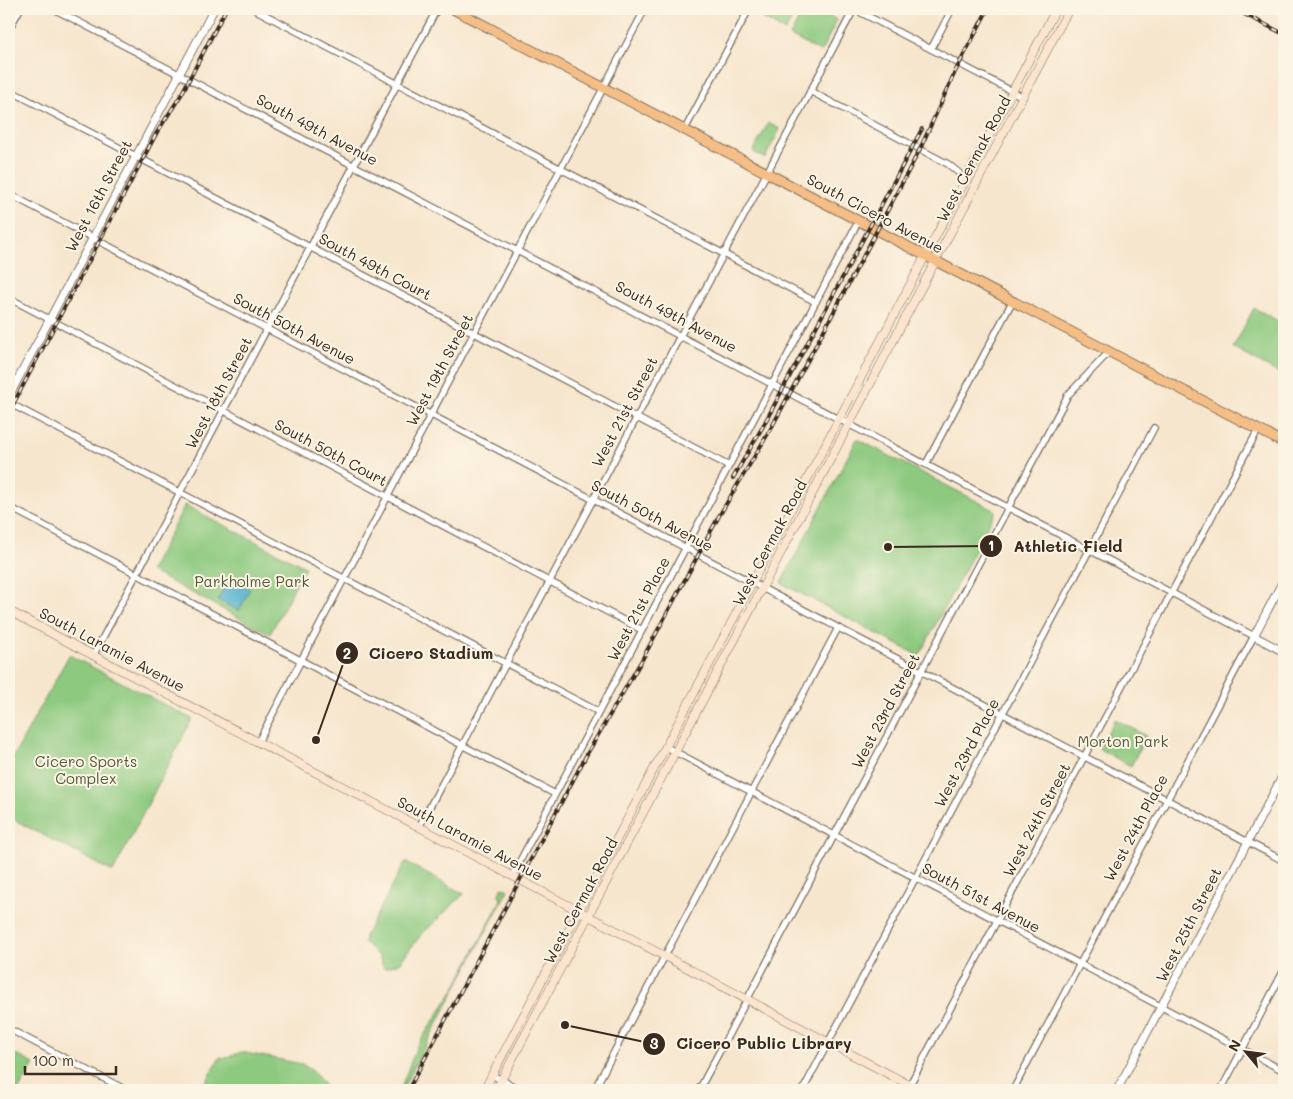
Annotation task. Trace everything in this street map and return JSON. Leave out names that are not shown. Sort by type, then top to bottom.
[{"type":"main road","name":"South Cicero Avenue","points":[[453,9],[1284,443]]},
{"type":"main road","name":"West Cermak Road","points":[[484,1090],[1056,9]]},
{"type":"main road","name":"West Cermak Road","points":[[496,1090],[1069,9]]},
{"type":"main road","name":"South Laramie Avenue","points":[[9,611],[828,1042],[909,1088],[919,1090]]},
{"type":"street","points":[[9,30],[20,9]]},
{"type":"street","name":"South 49th Avenue","points":[[54,9],[1284,652]]},
{"type":"street","name":"West 16th Street","points":[[9,396],[214,9]]},
{"type":"street","points":[[254,9],[816,302]]},
{"type":"street","name":"West 18th Street","points":[[93,656],[437,9]]},
{"type":"street","name":"West 19th Street","points":[[258,742],[645,9]]},
{"type":"street","points":[[684,131],[749,9]]},
{"type":"street","points":[[854,9],[1023,97]]},
{"type":"street","name":"West 21st Street","points":[[419,827],[854,9]]},
{"type":"street","points":[[930,49],[952,9]]},
{"type":"street","name":"South 49th Court","points":[[9,90],[729,466]]},
{"type":"street","points":[[810,91],[948,164],[959,173],[963,184]]},
{"type":"street","name":"South 50th Avenue","points":[[9,194],[1284,861]]},
{"type":"street","name":"West 21st Place","points":[[512,876],[858,222]]},
{"type":"street","name":"South 50th Court","points":[[9,298],[642,630]]},
{"type":"street","points":[[926,464],[1012,302]]},
{"type":"street","name":"West 23rd Street","points":[[699,1090],[1068,395],[1109,352]]},
{"type":"street","points":[[9,403],[599,712]]},
{"type":"street","name":"West 23rd Place","points":[[803,1090],[1154,428]]},
{"type":"street","name":"West 24th Street","points":[[909,1088],[1258,430]]},
{"type":"street","points":[[9,507],[555,794]]},
{"type":"street","name":"West 24th Place","points":[[1013,1090],[1284,578]]},
{"type":"street","points":[[594,1090],[838,628]]},
{"type":"street","name":"South 51st Avenue","points":[[666,747],[1284,1071]]},
{"type":"street","name":"West 25th Street","points":[[1117,1090],[1284,773]]},
{"type":"street","points":[[1221,1090],[1284,970]]},
{"type":"street","points":[[9,1029],[126,1090]]},
{"type":"street","points":[[492,1075],[521,1090]]},
{"type":"green space","points":[[760,9],[798,9],[785,31],[757,15]]},
{"type":"green space","points":[[804,9],[816,9],[837,20],[821,52],[790,36]]},
{"type":"green space","points":[[768,123],[780,129],[765,158],[753,152]]},
{"type":"green space","points":[[1254,308],[1284,324],[1284,370],[1282,375],[1233,348]]},
{"type":"green space","points":[[857,439],[996,511],[919,656],[781,583]]},
{"type":"green space","name":"Parkholme Park","points":[[185,505],[305,567],[270,634],[150,571]]},
{"type":"green space","name":"Cicero Sports Complex","points":[[69,655],[192,719],[113,872],[9,817],[9,765]]},
{"type":"green space","name":"Morton Park","points":[[1115,719],[1146,736],[1131,766],[1099,749]]},
{"type":"green space","points":[[405,862],[464,894],[421,935],[399,963],[384,968],[379,957],[364,942],[365,936]]},
{"type":"green space","points":[[502,887],[508,890],[402,1090],[400,1090],[417,1046],[454,990],[501,900],[499,894]]},
{"type":"green space","points":[[9,1051],[34,1064],[19,1090],[9,1090]]},
{"type":"green space","points":[[241,1052],[302,1064],[314,1072],[328,1090],[202,1090],[220,1057],[227,1058]]},
{"type":"water","points":[[231,579],[250,589],[239,611],[218,600],[228,580]]},
{"type":"railway","points":[[9,412],[156,134],[181,95],[226,9]]},
{"type":"railway","points":[[408,1090],[587,754],[643,658],[719,516],[769,432],[830,319],[920,149],[955,72],[988,9]]},
{"type":"railway","points":[[1234,9],[1284,34]]},
{"type":"railway","points":[[733,478],[762,428],[922,129]]},
{"type":"place","name":"Athletic Field","points":[[888,547]]},
{"type":"place","name":"Cicero Stadium","points":[[316,740]]},
{"type":"place","name":"Cicero Public Library","points":[[565,1025]]}]
